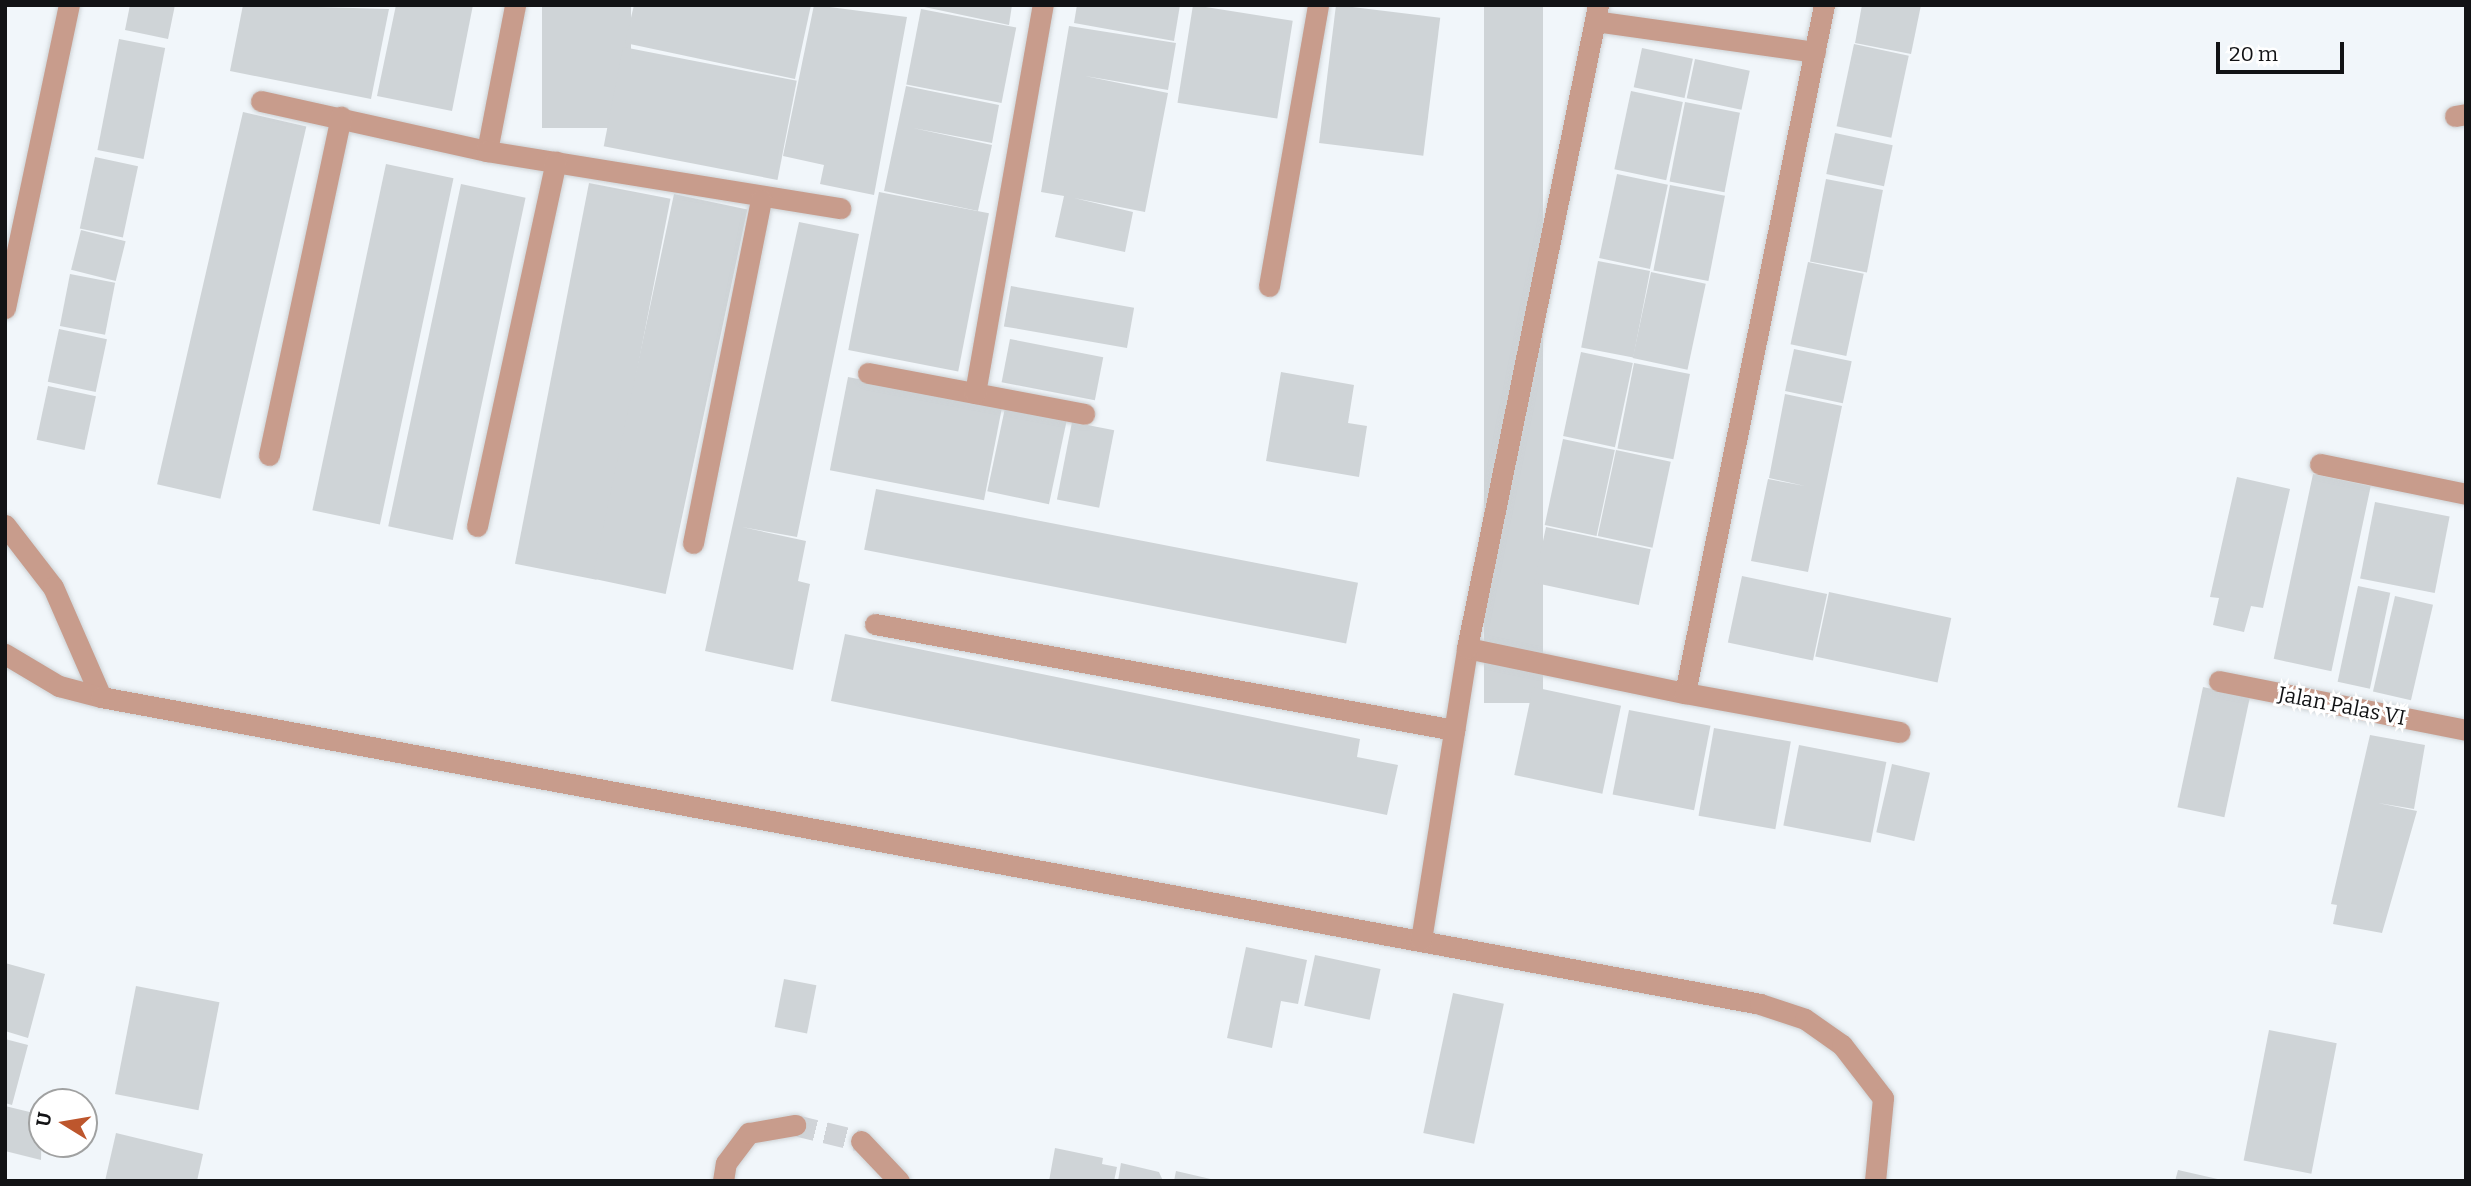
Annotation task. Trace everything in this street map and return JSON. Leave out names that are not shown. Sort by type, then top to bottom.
[{"type":"street","points":[[5,307],[69,5]]},
{"type":"street","points":[[487,150],[515,5]]},
{"type":"street","points":[[975,393],[1043,5]]},
{"type":"street","points":[[1269,286],[1318,5]]},
{"type":"street","points":[[1685,693],[1824,5]]},
{"type":"street","points":[[1421,940],[1467,648],[1596,13],[1815,52]]},
{"type":"street","points":[[261,101],[487,150],[761,200],[840,208]]},
{"type":"street","points":[[269,455],[341,117]]},
{"type":"street","points":[[477,526],[556,161]]},
{"type":"street","points":[[693,543],[761,200]]},
{"type":"street","points":[[868,373],[1084,414]]},
{"type":"street","points":[[2320,464],[2466,494]]},
{"type":"street","points":[[5,525],[53,587],[101,697]]},
{"type":"street","points":[[875,624],[1454,730]]},
{"type":"street","points":[[1467,648],[1685,693],[1899,732]]},
{"type":"street","points":[[5,654],[59,687],[101,697],[1760,1004],[1805,1019],[1842,1045],[1883,1098],[1875,1181]]},
{"type":"street","name":"Jalan Palas VI","points":[[2219,681],[2466,730]]},
{"type":"street","points":[[723,1181],[726,1163],[749,1133],[795,1125]]},
{"type":"street","points":[[861,1141],[899,1181]]},
{"type":"building","points":[[130,5],[175,5],[168,39],[125,30]]},
{"type":"building","points":[[243,5],[389,9],[371,99],[230,71]]},
{"type":"building","points":[[396,5],[473,5],[452,111],[377,96]]},
{"type":"building","points":[[542,5],[631,5],[631,128],[542,128]]},
{"type":"building","points":[[634,5],[811,5],[795,79],[625,43]]},
{"type":"building","points":[[814,5],[907,17],[874,195],[820,184],[824,165],[783,156]]},
{"type":"building","points":[[915,5],[1012,5],[1009,25]]},
{"type":"building","points":[[1077,5],[1180,5],[1174,41],[1074,23]]},
{"type":"building","points":[[1193,5],[1293,21],[1277,119],[1178,103]]},
{"type":"building","points":[[1336,5],[1440,18],[1423,156],[1319,143]]},
{"type":"building","points":[[1484,5],[1543,5],[1543,703],[1484,703]]},
{"type":"building","points":[[1862,5],[1921,5],[1911,54],[1855,43]]},
{"type":"building","points":[[921,9],[1016,28],[1002,103],[906,85]]},
{"type":"building","points":[[1069,26],[1176,43],[1168,90],[1085,76],[1168,93],[1145,212],[1074,198],[1133,212],[1125,252],[1055,237],[1064,196],[1041,192]]},
{"type":"building","points":[[119,39],[165,48],[144,159],[97,150]]},
{"type":"building","points":[[1854,44],[1909,56],[1891,138],[1837,126]]},
{"type":"building","points":[[623,47],[797,81],[777,180],[604,146]]},
{"type":"building","points":[[1642,48],[1693,59],[1685,98],[1634,87]]},
{"type":"building","points":[[1695,59],[1750,71],[1741,110],[1687,98]]},
{"type":"building","points":[[906,86],[999,105],[992,143],[913,128],[992,145],[978,211],[884,191]]},
{"type":"building","points":[[1631,91],[1683,102],[1666,180],[1614,169]]},
{"type":"building","points":[[1685,102],[1740,113],[1725,192],[1670,182]]},
{"type":"building","points":[[243,112],[306,127],[220,499],[157,484]]},
{"type":"building","points":[[1835,133],[1893,145],[1884,186],[1826,174]]},
{"type":"building","points":[[95,157],[138,166],[123,238],[80,228]]},
{"type":"building","points":[[386,164],[453,178],[380,525],[312,510]]},
{"type":"building","points":[[1617,174],[1668,185],[1650,269],[1599,258]]},
{"type":"building","points":[[1826,179],[1883,190],[1867,273],[1810,261]]},
{"type":"building","points":[[589,183],[670,199],[596,580],[515,564]]},
{"type":"building","points":[[461,184],[526,198],[453,540],[388,526]]},
{"type":"building","points":[[1670,185],[1725,196],[1708,281],[1653,270]]},
{"type":"building","points":[[879,192],[989,213],[958,371],[848,350]]},
{"type":"building","points":[[674,194],[747,210],[666,594],[592,578]]},
{"type":"building","points":[[799,222],[859,234],[797,537],[742,527],[806,541],[798,581],[810,584],[793,670],[705,651]]},
{"type":"building","points":[[81,230],[126,241],[116,281],[71,270]]},
{"type":"building","points":[[1598,261],[1650,271],[1633,357],[1581,347]]},
{"type":"building","points":[[1808,262],[1864,274],[1846,356],[1791,344]]},
{"type":"building","points":[[1651,272],[1706,284],[1687,370],[1633,358]]},
{"type":"building","points":[[70,274],[115,283],[105,335],[60,326]]},
{"type":"building","points":[[1011,286],[1134,308],[1127,348],[1004,326]]},
{"type":"building","points":[[59,329],[107,339],[96,392],[48,382]]},
{"type":"building","points":[[1010,339],[1103,357],[1095,400],[1002,382]]},
{"type":"building","points":[[1794,349],[1852,361],[1843,403],[1785,391]]},
{"type":"building","points":[[1581,352],[1633,363],[1615,447],[1563,436]]},
{"type":"building","points":[[1634,363],[1690,374],[1673,459],[1617,448]]},
{"type":"building","points":[[1281,372],[1354,385],[1348,423],[1367,426],[1359,477],[1266,461]]},
{"type":"building","points":[[848,377],[1002,407],[984,500],[830,470]]},
{"type":"building","points":[[48,386],[96,396],[84,450],[37,440]]},
{"type":"building","points":[[1785,394],[1842,406],[1808,572],[1751,561],[1768,479],[1805,486],[1769,478]]},
{"type":"building","points":[[1005,408],[1067,421],[1049,504],[987,491]]},
{"type":"building","points":[[1072,422],[1114,430],[1099,508],[1057,500]]},
{"type":"building","points":[[1563,439],[1615,450],[1597,536],[1545,525]]},
{"type":"building","points":[[1616,450],[1671,462],[1652,548],[1598,536]]},
{"type":"building","points":[[2313,474],[2371,486],[2331,671],[2274,659]]},
{"type":"building","points":[[2237,477],[2290,489],[2263,608],[2251,606],[2244,632],[2213,625],[2219,598],[2210,597]]},
{"type":"building","points":[[876,489],[1358,583],[1346,644],[864,550]]},
{"type":"building","points":[[2375,502],[2450,517],[2435,593],[2360,579]]},
{"type":"building","points":[[1546,527],[1651,549],[1639,605],[1534,583]]},
{"type":"building","points":[[1742,576],[1827,594],[1813,661],[1728,643]]},
{"type":"building","points":[[2358,586],[2390,593],[2370,689],[2338,682]]},
{"type":"building","points":[[1829,592],[1951,618],[1938,683],[1815,657]]},
{"type":"building","points":[[2395,596],[2433,605],[2411,700],[2373,691]]},
{"type":"building","points":[[845,634],[1360,739],[1357,757],[1398,765],[1387,815],[831,701]]},
{"type":"building","points":[[1533,687],[1621,706],[1602,794],[1514,775]]},
{"type":"building","points":[[2203,687],[2250,697],[2224,817],[2177,807]]},
{"type":"building","points":[[1629,710],[1710,726],[1694,810],[1613,794]]},
{"type":"building","points":[[1714,728],[1791,742],[1775,829],[1699,816]]},
{"type":"building","points":[[2370,735],[2425,745],[2414,809],[2378,803],[2417,811],[2382,933],[2333,924],[2337,905],[2331,904]]},
{"type":"building","points":[[1799,745],[1886,762],[1871,842],[1783,825]]},
{"type":"building","points":[[1892,764],[1930,773],[1914,841],[1876,832]]},
{"type":"building","points":[[1246,947],[1307,960],[1298,1004],[1281,1001],[1272,1048],[1227,1038]]},
{"type":"building","points":[[1315,955],[1381,969],[1370,1020],[1304,1006]]},
{"type":"building","points":[[5,963],[45,974],[28,1038],[5,1031]]},
{"type":"building","points":[[784,979],[816,985],[807,1033],[775,1027]]},
{"type":"building","points":[[136,986],[219,1002],[198,1110],[115,1094]]},
{"type":"building","points":[[1453,993],[1504,1004],[1474,1144],[1423,1133]]},
{"type":"building","points":[[2269,1030],[2337,1043],[2311,1174],[2244,1161]]},
{"type":"building","points":[[5,1039],[28,1045],[12,1105],[5,1103]]},
{"type":"building","points":[[5,1106],[28,1112],[28,1157],[5,1151]]},
{"type":"building","points":[[116,1133],[203,1154],[197,1181],[105,1181]]},
{"type":"building","points":[[1055,1148],[1103,1158],[1102,1164],[1117,1167],[1114,1181],[1049,1181]]},
{"type":"building","points":[[1121,1163],[1159,1172],[1163,1181],[1118,1181]]},
{"type":"building","points":[[2178,1170],[2222,1180],[2222,1181],[2175,1181]]},
{"type":"building","points":[[1176,1171],[1215,1180],[1215,1181],[1174,1181]]},
{"type":"tunnel","points":[[795,1125],[861,1141]]}]
